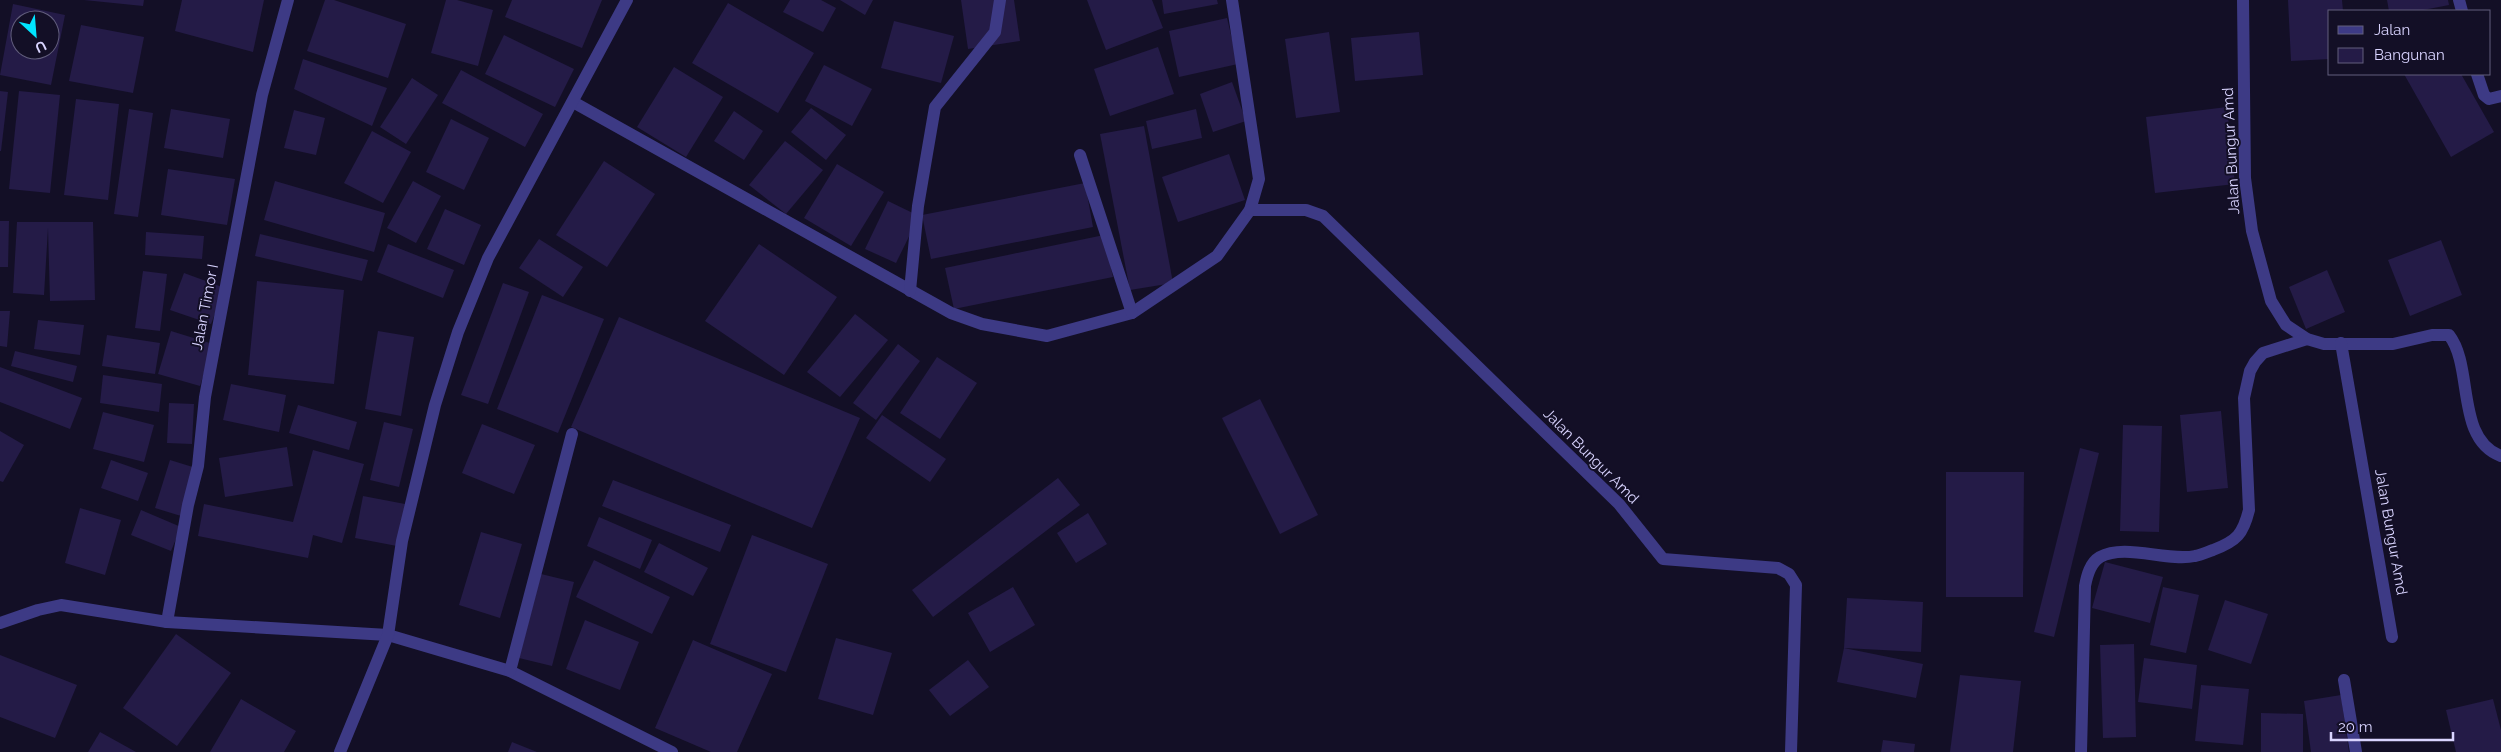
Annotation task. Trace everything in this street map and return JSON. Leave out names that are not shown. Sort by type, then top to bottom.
[{"type":"street","name":"Jalan Timor I","points":[[167,622],[188,506],[198,466],[204,398],[262,95],[288,0]]},
{"type":"street","points":[[340,752],[388,635],[402,541],[436,405],[458,332],[488,258],[627,0]]},
{"type":"street","points":[[910,291],[918,206],[935,108],[995,32],[1000,0]]},
{"type":"street","points":[[573,102],[951,313],[982,324],[1047,336],[1132,312],[1217,256],[1250,210],[1259,179],[1232,0]]},
{"type":"street","name":"Jalan Bungur Amd","points":[[2243,0],[2245,178],[2252,231],[2272,301],[2286,325],[2307,338],[2324,344],[2393,344],[2432,335],[2449,335],[2458,356],[2473,426],[2478,438],[2489,450],[2501,456]]},
{"type":"street","points":[[2477,75],[2484,96],[2489,99],[2501,96]]},
{"type":"street","points":[[1080,155],[1132,312]]},
{"type":"street","name":"Jalan Bungur Amd","points":[[1250,210],[1306,210],[1323,216],[1619,504],[1663,559],[1778,568],[1789,574],[1796,586],[1792,752]]},
{"type":"street","points":[[2081,752],[2085,586],[2092,563],[2100,557],[2114,552],[2170,557],[2194,556],[2234,540],[2244,528],[2249,510],[2244,398],[2250,371],[2254,362],[2263,353],[2307,338]]},
{"type":"street","name":"Jalan Bungur Amd","points":[[2341,343],[2392,637]]},
{"type":"street","points":[[510,670],[572,434]]},
{"type":"street","points":[[0,623],[38,610],[61,606],[167,622],[388,635],[510,670],[672,752]]},
{"type":"street","points":[[2344,680],[2356,752]]},
{"type":"building","points":[[84,0],[144,0],[143,6]]},
{"type":"building","points":[[182,0],[264,0],[253,52],[175,31]]},
{"type":"building","points":[[325,0],[334,0],[406,24],[388,78],[307,51]]},
{"type":"building","points":[[446,0],[457,0],[493,10],[478,66],[431,53]]},
{"type":"building","points":[[512,0],[602,0],[582,48],[505,17]]},
{"type":"building","points":[[790,0],[821,0],[836,8],[823,32],[783,12]]},
{"type":"building","points":[[840,0],[873,0],[865,15]]},
{"type":"building","points":[[961,0],[1014,0],[1020,41],[968,49]]},
{"type":"building","points":[[1087,0],[1152,0],[1163,28],[1106,50]]},
{"type":"building","points":[[1162,0],[1217,0],[1218,4],[1164,14]]},
{"type":"building","points":[[2288,0],[2342,0],[2343,10],[2328,10],[2328,59],[2291,61]]},
{"type":"building","points":[[2387,0],[2448,0],[2449,5],[2423,10],[2389,10]]},
{"type":"building","points":[[728,3],[814,53],[778,113],[692,63]]},
{"type":"building","points":[[13,4],[41,10],[12,10]]},
{"type":"building","points":[[60,14],[65,15],[60,40]]},
{"type":"building","points":[[1227,18],[1238,64],[1179,77],[1169,31]]},
{"type":"building","points":[[10,20],[10,60],[56,60],[51,85],[0,75]]},
{"type":"building","points":[[894,21],[954,36],[941,83],[881,68]]},
{"type":"building","points":[[81,25],[144,37],[133,93],[69,81]]},
{"type":"building","points":[[1329,32],[1340,112],[1296,118],[1285,39]]},
{"type":"building","points":[[1419,32],[1423,75],[1355,81],[1351,38]]},
{"type":"building","points":[[504,35],[574,69],[555,107],[485,74]]},
{"type":"building","points":[[1158,47],[1174,94],[1110,116],[1094,69]]},
{"type":"building","points":[[303,59],[387,88],[372,126],[294,89]]},
{"type":"building","points":[[824,65],[872,89],[852,126],[805,101]]},
{"type":"building","points":[[674,67],[723,97],[686,157],[637,127]]},
{"type":"building","points":[[461,70],[543,114],[525,147],[442,103]]},
{"type":"building","points":[[2405,75],[2462,75],[2494,132],[2451,157]]},
{"type":"building","points":[[412,78],[438,95],[406,144],[380,127]]},
{"type":"building","points":[[1232,82],[1246,121],[1213,132],[1200,94]]},
{"type":"building","points":[[0,91],[8,92],[1,151],[0,151]]},
{"type":"building","points":[[19,91],[60,95],[50,193],[9,189]]},
{"type":"building","points":[[76,99],[119,104],[108,200],[64,195]]},
{"type":"building","points":[[2227,107],[2235,184],[2155,193],[2146,117]]},
{"type":"building","points":[[811,108],[846,135],[826,160],[791,132]]},
{"type":"building","points":[[129,109],[153,113],[138,217],[114,214]]},
{"type":"building","points":[[171,109],[230,119],[223,158],[164,148]]},
{"type":"building","points":[[1196,109],[1202,138],[1152,149],[1146,121]]},
{"type":"building","points":[[294,110],[325,118],[316,155],[284,148]]},
{"type":"building","points":[[734,111],[763,131],[744,160],[714,141]]},
{"type":"building","points":[[451,119],[489,138],[464,190],[426,172]]},
{"type":"building","points":[[1144,126],[1173,283],[1130,290],[1100,134]]},
{"type":"building","points":[[372,131],[411,152],[383,203],[344,183]]},
{"type":"building","points":[[785,141],[823,170],[786,214],[749,185]]},
{"type":"building","points":[[1229,154],[1245,200],[1178,222],[1162,177]]},
{"type":"building","points":[[604,161],[655,194],[607,267],[556,235]]},
{"type":"building","points":[[837,164],[884,192],[851,246],[804,218]]},
{"type":"building","points":[[168,169],[235,179],[227,225],[161,215]]},
{"type":"building","points":[[275,181],[385,213],[374,252],[264,220]]},
{"type":"building","points":[[413,181],[441,196],[416,243],[387,228]]},
{"type":"building","points":[[1085,183],[1093,227],[931,259],[922,215]]},
{"type":"building","points":[[888,201],[919,216],[896,263],[865,249]]},
{"type":"building","points":[[445,209],[481,225],[464,265],[427,249]]},
{"type":"building","points":[[0,221],[9,221],[8,267],[0,267]]},
{"type":"building","points":[[17,222],[93,222],[95,300],[50,301],[48,228],[44,295],[13,293]]},
{"type":"building","points":[[146,232],[204,236],[202,259],[145,255]]},
{"type":"building","points":[[260,234],[368,260],[362,281],[255,256]]},
{"type":"building","points":[[1104,235],[1113,277],[954,309],[945,268]]},
{"type":"building","points":[[539,239],[583,267],[563,297],[519,268]]},
{"type":"building","points":[[2441,240],[2462,295],[2410,316],[2388,260]]},
{"type":"building","points":[[388,244],[454,270],[443,298],[377,272]]},
{"type":"building","points":[[759,244],[837,297],[784,375],[705,321]]},
{"type":"building","points":[[2327,270],[2345,312],[2306,329],[2289,287]]},
{"type":"building","points":[[143,271],[167,274],[160,331],[135,328]]},
{"type":"building","points":[[184,273],[225,288],[211,324],[170,310]]},
{"type":"building","points":[[257,281],[344,290],[334,384],[248,375]]},
{"type":"building","points":[[503,283],[529,292],[488,404],[461,395]]},
{"type":"building","points":[[542,295],[604,319],[558,433],[497,409]]},
{"type":"building","points":[[0,311],[10,311],[7,347],[0,346]]},
{"type":"building","points":[[855,314],[888,340],[840,397],[807,372]]},
{"type":"building","points":[[619,317],[860,418],[812,528],[571,427]]},
{"type":"building","points":[[38,320],[84,325],[80,355],[34,349]]},
{"type":"building","points":[[171,331],[213,344],[200,386],[158,374]]},
{"type":"building","points":[[378,331],[414,337],[401,416],[365,409]]},
{"type":"building","points":[[107,335],[160,343],[155,374],[102,366]]},
{"type":"building","points":[[898,344],[920,361],[876,420],[853,403]]},
{"type":"building","points":[[15,351],[77,366],[73,382],[11,366]]},
{"type":"building","points":[[937,357],[977,383],[940,439],[900,413]]},
{"type":"building","points":[[0,367],[82,398],[70,429],[0,402]]},
{"type":"building","points":[[103,375],[162,384],[159,412],[100,403]]},
{"type":"building","points":[[231,384],[286,395],[279,432],[223,420]]},
{"type":"building","points":[[1260,399],[1318,515],[1280,534],[1222,418]]},
{"type":"building","points":[[169,403],[194,404],[192,444],[167,443]]},
{"type":"building","points":[[298,405],[357,422],[349,450],[289,433]]},
{"type":"building","points":[[2221,411],[2228,488],[2187,492],[2180,415]]},
{"type":"building","points":[[103,412],[154,425],[144,462],[93,449]]},
{"type":"building","points":[[882,415],[946,459],[930,482],[866,438]]},
{"type":"building","points":[[384,422],[413,429],[399,487],[370,480]]},
{"type":"building","points":[[482,424],[535,445],[514,494],[462,473]]},
{"type":"building","points":[[2123,425],[2162,426],[2159,532],[2120,531]]},
{"type":"building","points":[[0,431],[24,445],[3,482],[0,481]]},
{"type":"building","points":[[287,447],[293,486],[225,497],[219,458]]},
{"type":"building","points":[[2080,448],[2099,453],[2054,637],[2034,632]]},
{"type":"building","points":[[313,450],[364,464],[342,543],[313,535],[308,558],[198,536],[204,504],[293,522]]},
{"type":"building","points":[[111,460],[148,473],[138,501],[101,488]]},
{"type":"building","points":[[170,460],[196,468],[181,516],[155,508]]},
{"type":"building","points":[[1946,472],[2024,472],[2023,597],[1946,597]]},
{"type":"building","points":[[1058,478],[1080,505],[933,617],[912,590]]},
{"type":"building","points":[[613,480],[731,525],[720,552],[602,506]]},
{"type":"building","points":[[363,496],[405,504],[397,546],[355,538]]},
{"type":"building","points":[[80,508],[121,520],[105,575],[65,563]]},
{"type":"building","points":[[141,510],[181,527],[171,551],[131,535]]},
{"type":"building","points":[[1088,513],[1107,544],[1076,563],[1057,533]]},
{"type":"building","points":[[599,517],[652,540],[640,569],[587,546]]},
{"type":"building","points":[[481,532],[522,544],[500,618],[459,605]]},
{"type":"building","points":[[752,535],[828,564],[786,672],[710,644]]},
{"type":"building","points":[[659,543],[708,568],[693,596],[644,572]]},
{"type":"building","points":[[594,560],[670,597],[652,634],[576,597]]},
{"type":"building","points":[[2105,562],[2163,577],[2150,623],[2092,608]]},
{"type":"building","points":[[541,574],[574,582],[552,666],[519,658]]},
{"type":"building","points":[[1013,587],[1035,625],[990,652],[968,613]]},
{"type":"building","points":[[2163,587],[2199,595],[2186,653],[2150,645]]},
{"type":"building","points":[[1847,598],[1923,602],[1921,652],[1844,648]]},
{"type":"building","points":[[2225,600],[2268,614],[2251,664],[2208,650]]},
{"type":"building","points":[[585,620],[639,642],[620,690],[566,669]]},
{"type":"building","points":[[176,634],[231,673],[177,746],[123,708]]},
{"type":"building","points":[[836,638],[892,653],[873,715],[818,699]]},
{"type":"building","points":[[693,640],[772,674],[737,752],[711,752],[655,728]]},
{"type":"building","points":[[2134,644],[2136,737],[2103,738],[2100,645]]},
{"type":"building","points":[[1844,648],[1923,664],[1916,698],[1837,682]]},
{"type":"building","points":[[0,655],[77,685],[55,738],[0,717]]},
{"type":"building","points":[[2144,658],[2197,665],[2192,709],[2138,702]]},
{"type":"building","points":[[968,660],[989,687],[950,716],[929,690]]},
{"type":"building","points":[[1960,675],[2021,681],[2013,752],[1950,752]]},
{"type":"building","points":[[2201,685],[2249,689],[2243,745],[2195,741]]},
{"type":"building","points":[[2341,695],[2349,752],[2311,752],[2304,701]]},
{"type":"building","points":[[241,699],[296,731],[284,752],[210,752]]},
{"type":"building","points":[[2493,699],[2501,730],[2501,752],[2456,752],[2446,710]]},
{"type":"building","points":[[2261,713],[2303,714],[2303,752],[2261,752]]},
{"type":"building","points":[[100,732],[136,752],[88,752]]},
{"type":"building","points":[[1883,740],[1915,744],[1914,752],[1881,752]]},
{"type":"building","points":[[512,742],[537,752],[508,752]]}]
